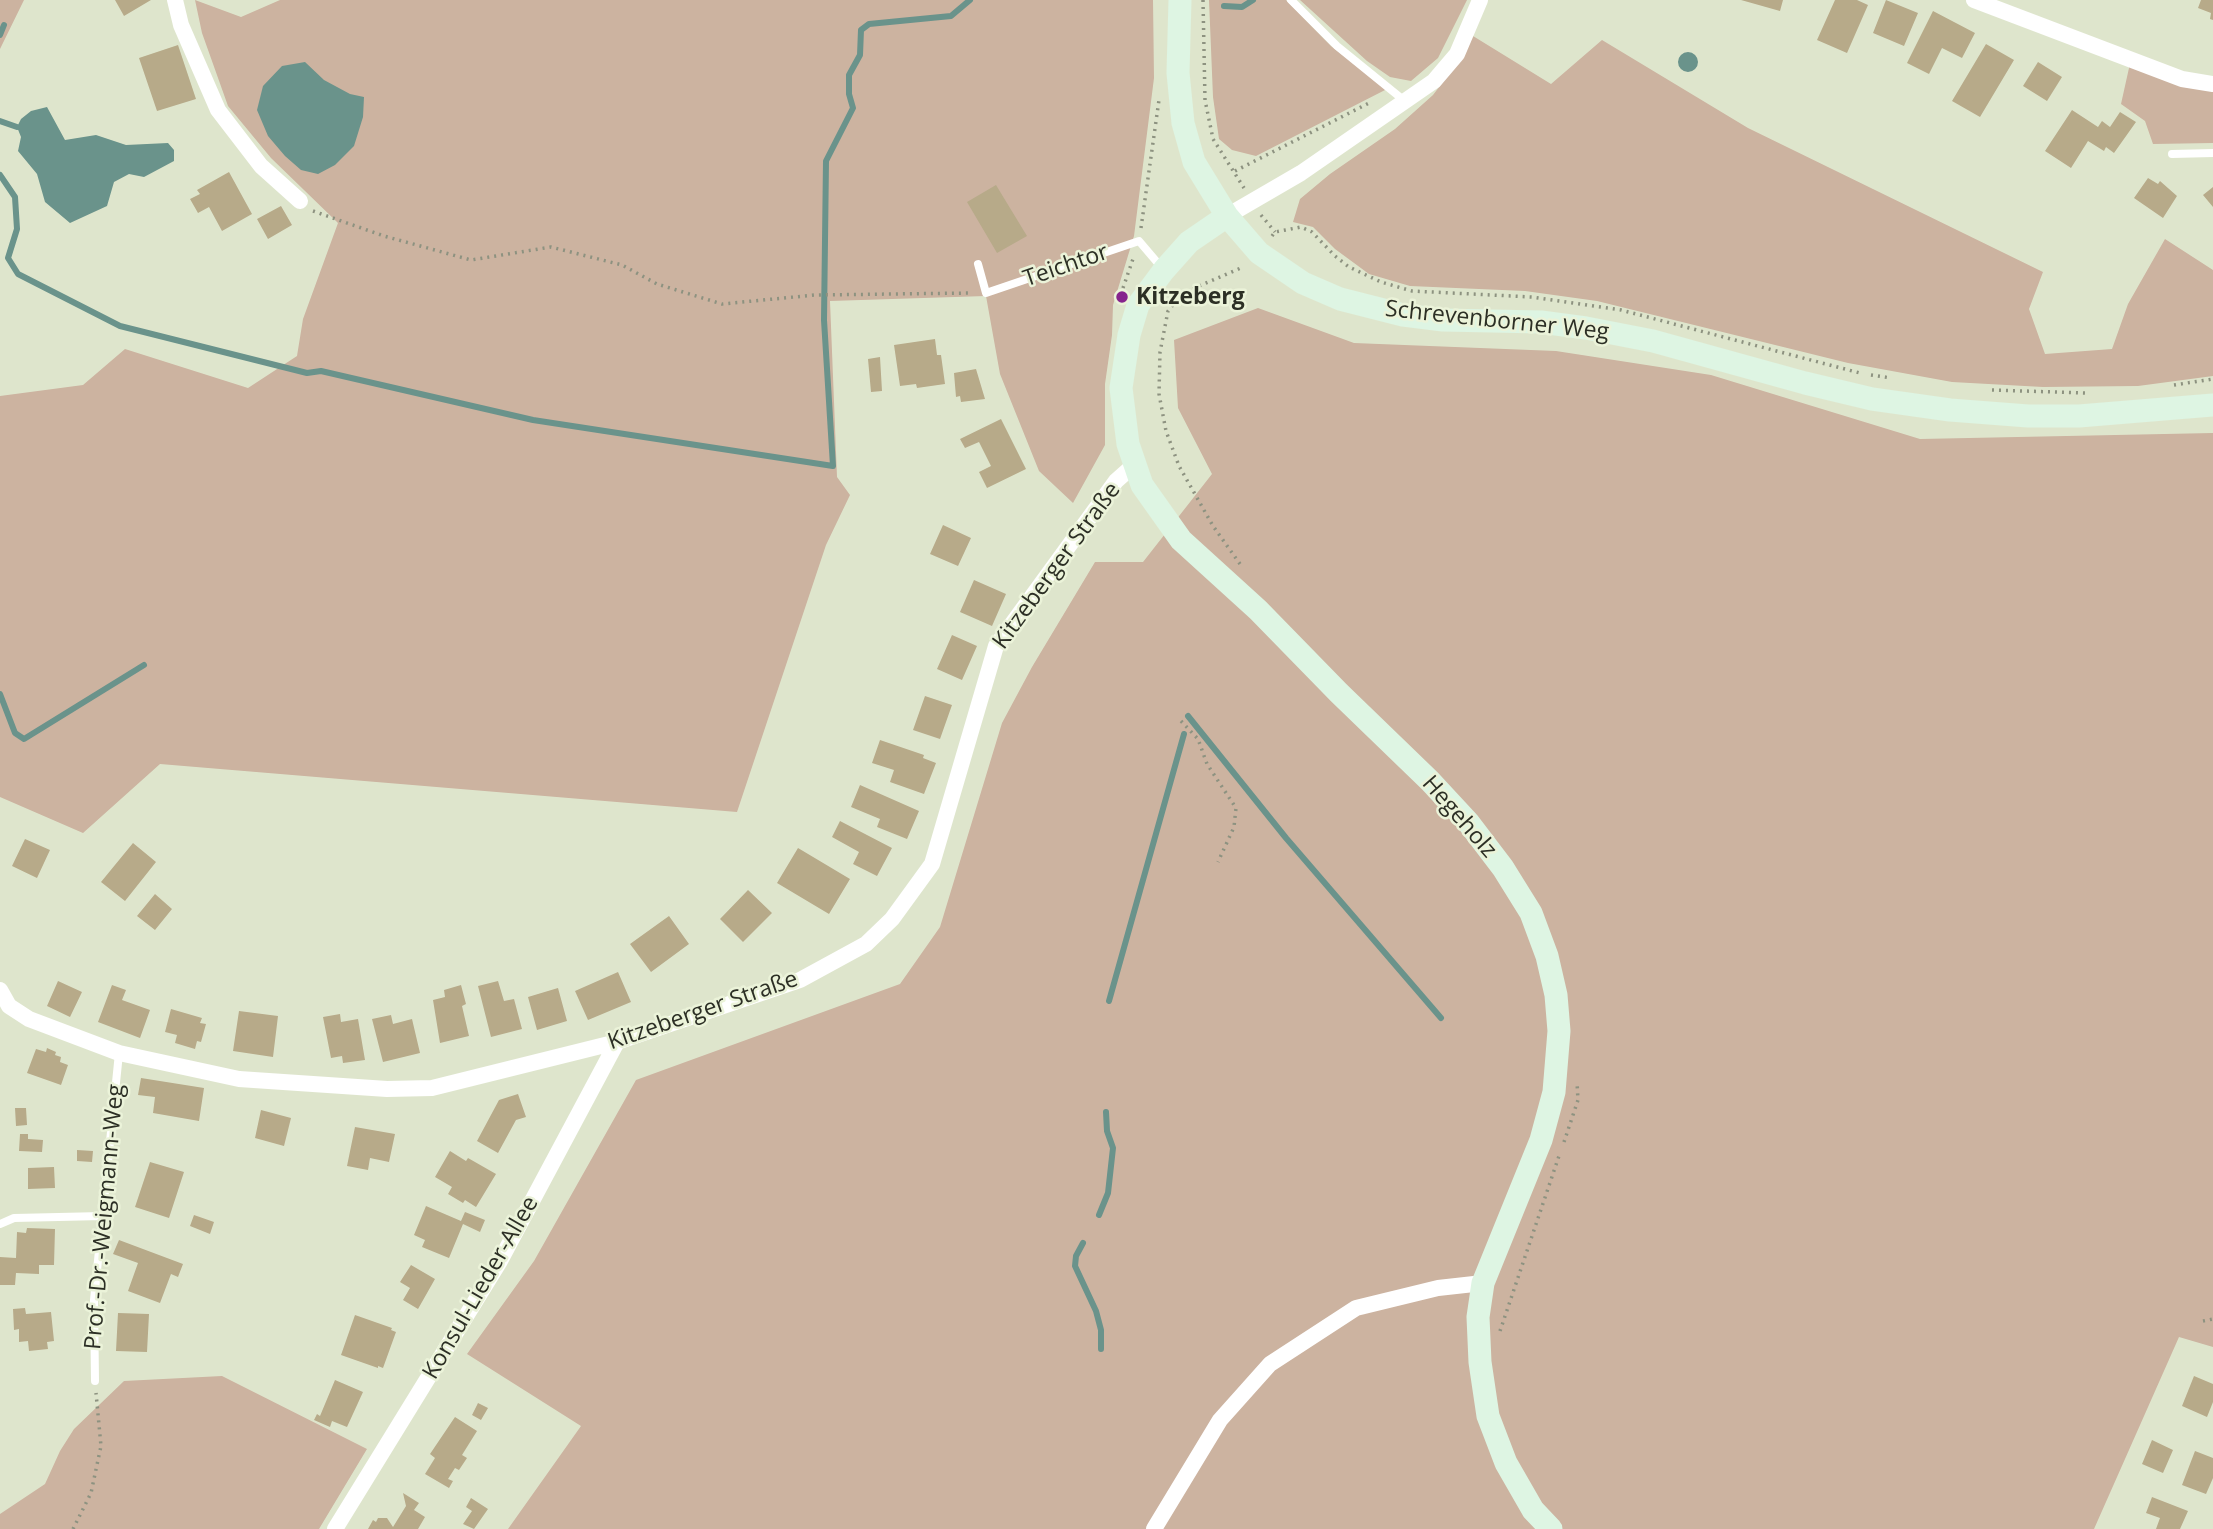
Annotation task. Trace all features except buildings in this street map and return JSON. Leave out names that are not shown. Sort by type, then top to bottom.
[{"type":"street","points":[[175,0],[181,25],[218,110],[261,166],[300,201]]},
{"type":"street","points":[[1180,0],[1178,73],[1183,123],[1194,162],[1227,216],[1301,173],[1434,81],[1457,54],[1480,0]]},
{"type":"street","points":[[1974,0],[2182,79],[2213,84]]},
{"type":"street","name":"Schrevenborner Weg","points":[[1227,216],[1259,253],[1303,284],[1340,299],[1403,315],[1443,320],[1541,322],[1586,328],[1653,341],[1872,399],[1950,410],[2028,416],[2129,414],[2213,405]]},
{"type":"street","name":"Hegeholz","points":[[1227,216],[1189,242],[1138,305],[1121,388],[1123,416],[1134,465],[1151,500],[1181,540],[1258,610],[1459,812],[1503,868],[1531,914],[1547,956],[1556,995],[1559,1031],[1554,1092],[1541,1140],[1483,1283],[1478,1317],[1479,1351],[1488,1416],[1506,1463],[1533,1510],[1551,1529]]},
{"type":"street","name":"Kitzeberger Straße","points":[[0,990],[9,1006],[29,1019],[119,1053],[239,1079],[342,1087],[432,1088],[617,1042],[800,980],[866,944],[892,919],[932,864],[996,646],[1116,481],[1134,465]]},
{"type":"street","name":"Konsul-Lieder-Allee","points":[[335,1529],[500,1261],[617,1042]]},
{"type":"street","points":[[1154,1529],[1220,1420],[1270,1364],[1356,1308],[1438,1288],[1483,1283]]},
{"type":"lane","points":[[1291,0],[1337,46],[1406,102]]},
{"type":"lane","points":[[2172,154],[2213,153]]},
{"type":"lane","name":"Teichtor","points":[[986,293],[1139,241],[1164,270]]},
{"type":"lane","points":[[978,264],[986,293]]},
{"type":"lane","name":"Prof.-Dr.-Weigmann-Weg","points":[[95,1381],[94,1300],[119,1053]]},
{"type":"lane","points":[[0,1224],[14,1218],[103,1216]]},
{"type":"path","points":[[1203,0],[1205,100],[1213,139],[1235,171],[1393,90]]},
{"type":"path","points":[[1123,289],[1139,241],[1159,99],[1178,73]]},
{"type":"path","points":[[300,201],[316,213],[384,236],[471,260],[551,247],[622,265],[657,284],[722,304],[815,295],[986,293]]},
{"type":"path","points":[[1247,572],[1213,526],[1179,466],[1166,431],[1159,394],[1160,352],[1168,311],[1175,300],[1190,290],[1243,268],[1275,232],[1301,227],[1312,232],[1349,267],[1404,289],[1429,293],[1544,299],[1621,310],[1856,372],[1894,379]]},
{"type":"path","points":[[2167,386],[2213,379]]},
{"type":"path","points":[[1980,390],[2092,392]]},
{"type":"path","points":[[1181,721],[1198,739],[1208,764],[1236,808],[1234,827],[1218,862]]},
{"type":"path","points":[[1498,1339],[1578,1100],[1577,1073]]},
{"type":"path","points":[[2203,1321],[2213,1319]]},
{"type":"path","points":[[73,1529],[91,1493],[101,1446],[95,1381]]},
{"type":"shaded area","points":[[0,0],[24,0],[0,49]]},
{"type":"shaded area","points":[[195,0],[241,17],[280,0],[1153,0],[1154,78],[1134,236],[1113,305],[1105,384],[1105,445],[1073,503],[1039,471],[1000,374],[986,296],[830,301],[837,477],[850,495],[826,545],[737,812],[160,764],[83,833],[0,797],[0,396],[83,385],[125,349],[248,388],[297,356],[303,319],[338,223],[271,158],[228,106],[202,33]]},
{"type":"shaded area","points":[[1209,0],[1286,0],[1331,46],[1387,89],[1256,156],[1232,150],[1219,139],[1213,97]]},
{"type":"shaded area","points":[[1300,0],[1467,0],[1438,58],[1411,81],[1390,77],[1367,61]]},
{"type":"shaded area","points":[[1473,36],[1551,84],[1602,40],[1748,128],[2043,272],[2029,309],[2045,354],[2112,349],[2128,304],[2165,239],[2213,270],[2213,376],[2138,386],[2043,387],[1952,382],[1848,363],[1597,301],[1525,291],[1410,286],[1369,274],[1335,249],[1313,227],[1293,222],[1300,199],[1330,174],[1395,129],[1433,95],[1459,61]]},
{"type":"shaded area","points":[[2131,59],[2213,84],[2213,143],[2153,144],[2145,121],[2121,104]]},
{"type":"shaded area","points":[[1258,308],[1354,343],[1556,351],[1711,375],[1920,439],[2213,433],[2213,1347],[2179,1337],[2094,1529],[508,1529],[581,1426],[467,1354],[534,1261],[636,1080],[900,984],[940,927],[1002,723],[1095,562],[1143,562],[1212,474],[1178,408],[1174,340]]},
{"type":"shaded area","points":[[222,1376],[367,1449],[319,1529],[0,1529],[0,1514],[45,1484],[60,1451],[74,1429],[124,1381]]},
{"type":"water","points":[[1684,52],[1692,52],[1698,62],[1692,72],[1684,72],[1678,66],[1678,58]]},
{"type":"water","points":[[305,62],[324,80],[350,94],[364,97],[363,117],[354,146],[335,165],[318,174],[301,170],[285,156],[268,136],[257,110],[263,86],[282,66]]},
{"type":"water","points":[[47,107],[65,140],[96,135],[126,145],[168,143],[174,150],[174,161],[144,177],[129,174],[114,182],[107,206],[70,223],[45,202],[37,174],[18,151],[21,137],[17,127],[21,119],[31,111]]},
{"type":"waterway","points":[[0,175],[15,197],[17,229],[8,258],[18,274],[120,326],[307,373],[321,371],[533,420],[833,466],[824,320],[826,161],[853,108],[849,94],[849,75],[860,55],[861,30],[869,24],[951,16],[970,0]]},
{"type":"waterway","points":[[1224,6],[1242,7],[1253,0]]},
{"type":"waterway","points":[[0,35],[4,25]]},
{"type":"waterway","points":[[0,121],[17,127]]},
{"type":"waterway","points":[[0,694],[15,733],[24,739],[144,665]]},
{"type":"waterway","points":[[1188,716],[1286,838],[1441,1018]]},
{"type":"waterway","points":[[1109,1001],[1184,734]]},
{"type":"waterway","points":[[1099,1215],[1108,1193],[1113,1148],[1107,1131],[1106,1112]]},
{"type":"waterway","points":[[1083,1243],[1076,1256],[1075,1266],[1096,1311],[1101,1330],[1101,1349]]},
{"type":"place","name":"Kitzeberg","points":[[1122,297]]}]
